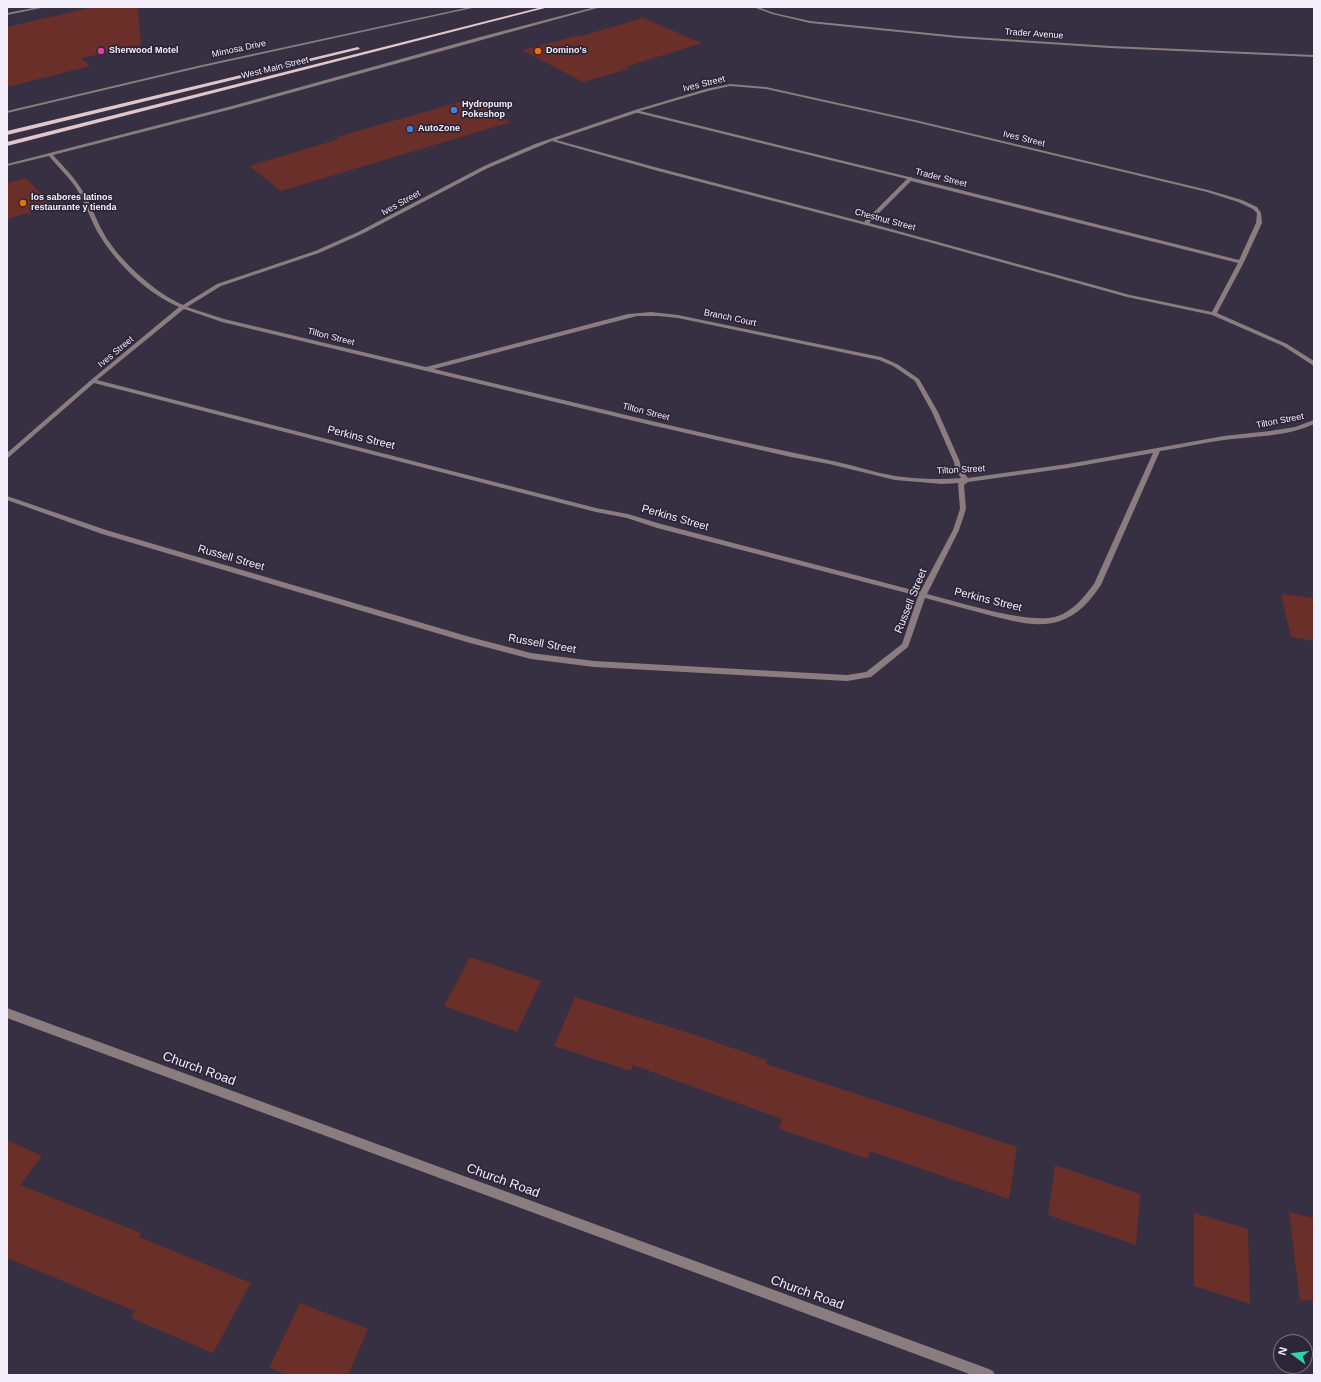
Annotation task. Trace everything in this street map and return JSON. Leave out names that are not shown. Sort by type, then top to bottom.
[{"type":"main road","points":[[431,30],[525,7]]},
{"type":"main road","name":"West Main Street","points":[[7,144],[547,7]]},
{"type":"main road","name":"West Main Street","points":[[7,134],[361,47]]},
{"type":"street","points":[[7,14],[44,7]]},
{"type":"street","name":"Mimosa Drive","points":[[7,112],[225,60],[475,7]]},
{"type":"street","points":[[7,165],[234,107],[480,38],[599,7]]},
{"type":"street","name":"Trader Avenue","points":[[755,7],[769,13],[800,20],[934,34],[1028,42],[1314,56]]},
{"type":"street","name":"Ives Street","points":[[93,381],[183,307],[219,285],[317,252],[360,233],[486,167],[552,140],[637,111],[720,87],[736,85],[754,86],[930,125],[1208,191],[1240,200],[1254,208],[1259,213],[1259,223],[1214,314]]},
{"type":"street","name":"Trader Street","points":[[637,111],[911,178],[1241,262]]},
{"type":"street","name":"Chestnut Street","points":[[552,140],[1129,296],[1214,314]]},
{"type":"street","name":"Tilton Street","points":[[50,154],[80,190],[102,235],[115,254],[151,288],[171,302],[183,307],[222,320],[655,424],[895,478],[942,482],[966,480],[1068,466],[1224,438],[1242,438],[1296,428],[1309,425],[1314,422]]},
{"type":"street","points":[[865,224],[911,178]]},
{"type":"street","name":"Branch Court","points":[[427,369],[630,315],[654,313],[692,319],[865,355],[881,359],[901,368],[917,380],[935,412],[957,462],[958,469],[966,480]]},
{"type":"street","points":[[1214,314],[1285,345],[1314,364]]},
{"type":"street","points":[[7,456],[93,381]]},
{"type":"street","name":"Perkins Street","points":[[93,381],[596,510],[628,516],[659,526],[1022,620],[1042,622],[1060,619],[1073,613],[1097,585],[1157,451]]},
{"type":"street","name":"Russell Street","points":[[7,498],[104,532],[470,640],[531,656],[594,664],[847,678],[868,675],[905,644],[923,594],[956,530],[963,509],[961,484],[966,480]]},
{"type":"street","name":"Church Road","points":[[7,1013],[990,1375]]},
{"type":"building","points":[[93,7],[138,7],[141,45],[81,58],[90,66],[7,87],[7,27]]},
{"type":"building","points":[[643,18],[702,43],[625,67],[629,69],[583,82],[522,50],[579,35],[581,36]]},
{"type":"building","points":[[470,99],[511,122],[281,191],[249,166],[339,139],[336,137]]},
{"type":"building","points":[[26,178],[53,206],[7,219],[7,183]]},
{"type":"building","points":[[1281,594],[1314,598],[1314,641],[1291,637]]},
{"type":"building","points":[[470,957],[541,981],[517,1032],[444,1006]]},
{"type":"building","points":[[575,997],[695,1035],[767,1060],[766,1064],[1017,1147],[1009,1199],[870,1151],[868,1159],[779,1129],[782,1119],[633,1065],[631,1071],[554,1046]]},
{"type":"building","points":[[7,1140],[42,1156],[20,1185],[141,1233],[139,1237],[251,1283],[213,1353],[131,1318],[135,1311],[7,1258]]},
{"type":"building","points":[[1055,1165],[1140,1194],[1136,1245],[1048,1215]]},
{"type":"building","points":[[1289,1212],[1314,1218],[1314,1300],[1300,1301]]},
{"type":"building","points":[[1194,1213],[1248,1229],[1250,1304],[1194,1286]]},
{"type":"building","points":[[300,1303],[368,1329],[348,1375],[287,1375],[269,1368]]},
{"type":"place","name":"Sherwood Motel","points":[[101,51]]},
{"type":"place","name":"Domino's","points":[[538,51]]},
{"type":"place","name":"Hydropump Pokeshop","points":[[454,110]]},
{"type":"place","name":"AutoZone","points":[[410,129]]},
{"type":"place","name":"los sabores latinos restaurante y tienda","points":[[23,203]]}]
